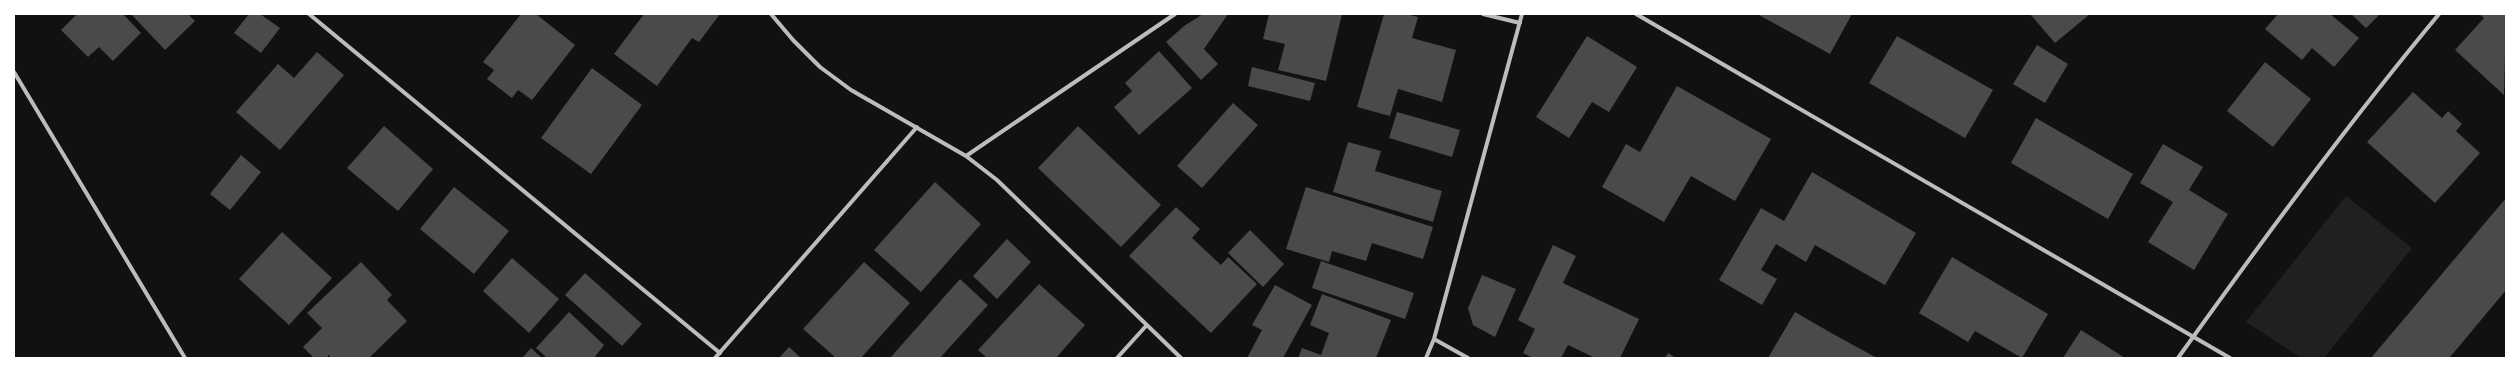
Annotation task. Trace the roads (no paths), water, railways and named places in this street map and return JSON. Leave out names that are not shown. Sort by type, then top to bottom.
[{"type":"street","points":[[309,14],[720,353]]},
{"type":"street","points":[[771,14],[792,40],[820,67],[851,90],[966,156],[997,180],[1146,326],[1182,358]]},
{"type":"street","points":[[966,156],[1175,14]]},
{"type":"street","points":[[1483,14],[1520,23]]},
{"type":"street","points":[[1426,358],[1434,339],[1522,14]]},
{"type":"street","points":[[1636,14],[2230,358]]},
{"type":"street","points":[[2178,358],[2310,176],[2372,96],[2440,14]]},
{"type":"street","points":[[14,72],[185,358]]},
{"type":"street","points":[[715,358],[917,127]]},
{"type":"street","points":[[1117,358],[1146,326]]},
{"type":"street","points":[[1434,339],[1468,358]]}]
